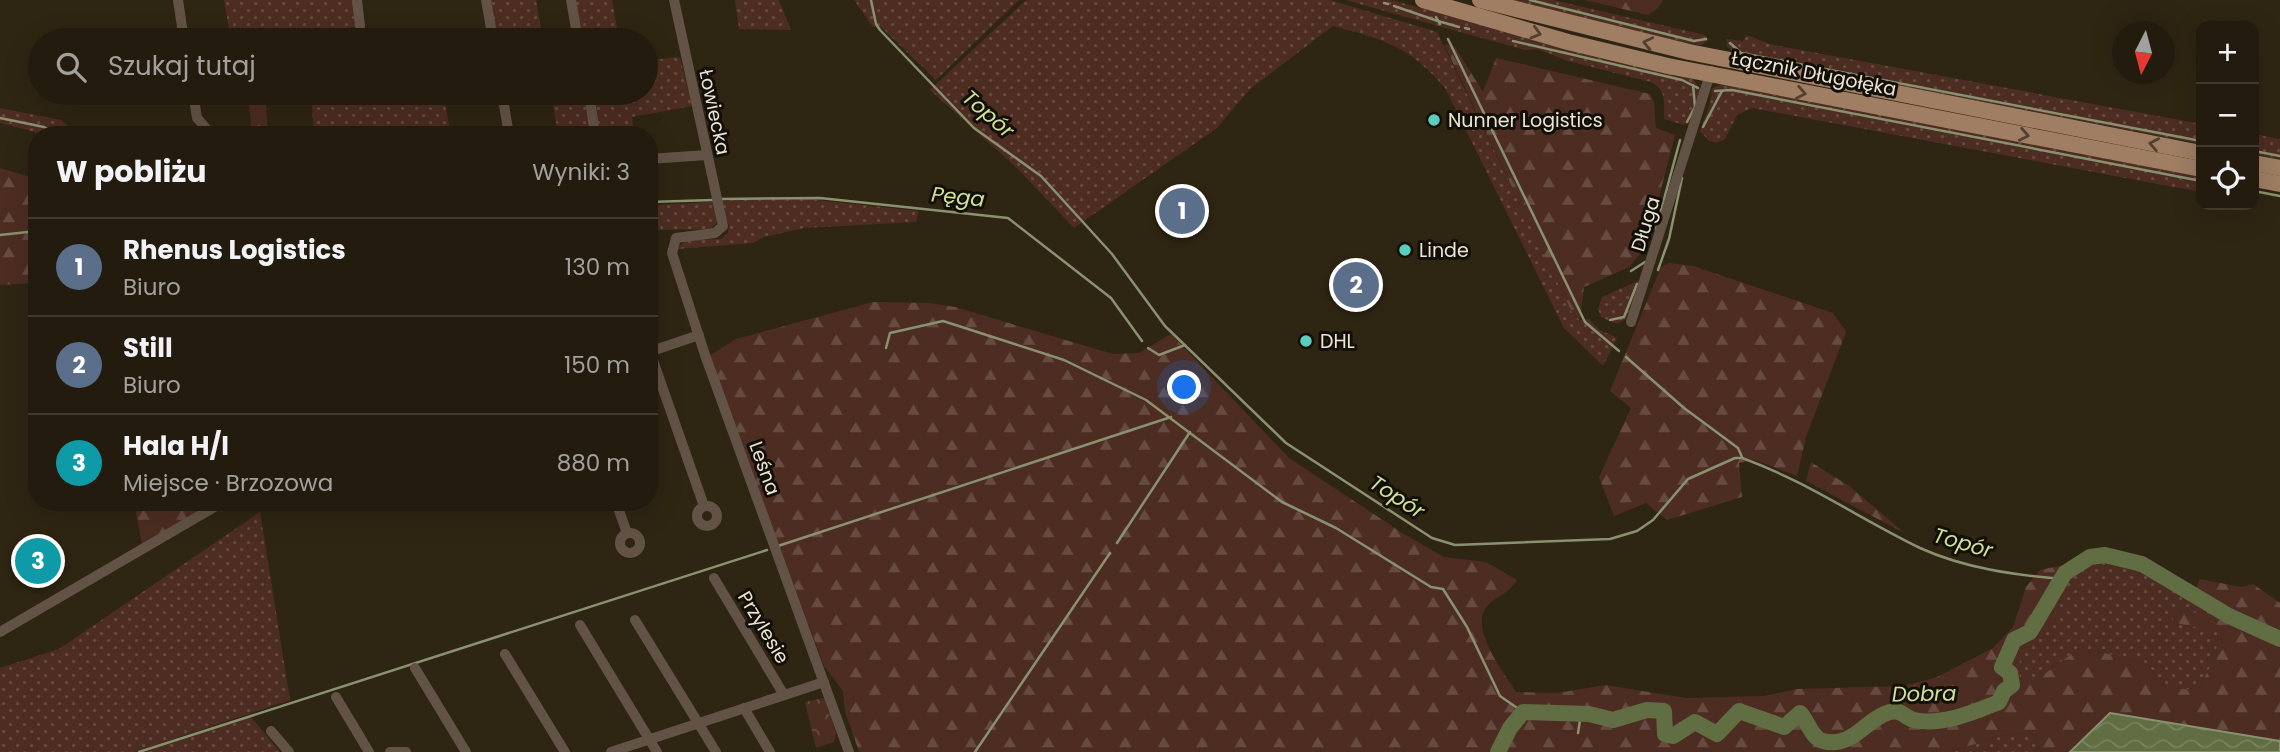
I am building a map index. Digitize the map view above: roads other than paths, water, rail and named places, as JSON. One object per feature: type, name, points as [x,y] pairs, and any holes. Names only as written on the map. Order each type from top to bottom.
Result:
[{"type":"main road","name":"Łącznik Długołęka","points":[[1423,0],[1568,42],[1710,74],[2196,168]]},
{"type":"main road","name":"Łącznik Długołęka","points":[[1480,0],[1714,57],[2196,152]]},
{"type":"main road","points":[[2259,164],[2280,168]]},
{"type":"main road","points":[[2259,180],[2280,184]]},
{"type":"street","points":[[178,0],[182,28]]},
{"type":"street","points":[[357,0],[360,26]]},
{"type":"street","points":[[486,0],[491,28]]},
{"type":"street","points":[[571,0],[576,28]]},
{"type":"street","name":"Łowiecka","points":[[674,0],[723,223],[721,230]]},
{"type":"street","name":"Długa","points":[[1631,322],[1666,222],[1714,57]]},
{"type":"street","points":[[195,105],[197,118],[204,126]]},
{"type":"street","points":[[504,105],[508,126]]},
{"type":"street","points":[[591,105],[594,126]]},
{"type":"street","points":[[658,158],[706,155]]},
{"type":"street","name":"Leśna","points":[[721,230],[682,235],[672,244],[672,253],[849,752]]},
{"type":"street","points":[[658,349],[699,335]]},
{"type":"street","points":[[658,377],[704,506]]},
{"type":"street","points":[[0,632],[208,511]]},
{"type":"street","points":[[619,511],[627,533]]},
{"type":"street","name":"Przylesie","points":[[714,579],[784,695]]},
{"type":"street","points":[[635,620],[716,752]]},
{"type":"street","points":[[580,625],[657,752]]},
{"type":"street","points":[[506,654],[565,752]]},
{"type":"street","points":[[415,668],[466,752]]},
{"type":"street","name":"Przylesie","points":[[611,752],[824,682]]},
{"type":"street","points":[[336,697],[369,752]]},
{"type":"street","points":[[744,709],[770,752]]},
{"type":"street","points":[[271,731],[289,752]]},
{"type":"street","points":[[390,752],[406,752]]},
{"type":"water","points":[[2110,713],[2280,741],[2280,752],[2070,752]]},
{"type":"waterway","name":"Topór","points":[[871,0],[876,24],[880,30],[974,128],[1041,176],[1112,254],[1165,326],[1286,443],[1432,538],[1455,545],[1610,539],[1637,531],[1653,520],[1688,479],[1735,458],[1742,458],[1811,489],[1898,537],[1937,555],[1990,569],[2062,579]]},
{"type":"waterway","points":[[1530,0],[1694,41],[1706,39]]},
{"type":"waterway","points":[[1384,3],[1388,4]]},
{"type":"waterway","points":[[1394,6],[1438,21]]},
{"type":"waterway","points":[[1436,17],[1440,24]]},
{"type":"waterway","points":[[1438,21],[1459,27]]},
{"type":"waterway","points":[[1465,28],[1469,29]]},
{"type":"waterway","points":[[1448,39],[1585,322],[1619,351]]},
{"type":"waterway","points":[[1513,41],[1682,80],[1698,88]]},
{"type":"waterway","points":[[1730,43],[1741,53],[2196,140]]},
{"type":"waterway","points":[[1687,122],[1695,107],[1693,85]]},
{"type":"waterway","points":[[1715,91],[1732,90],[2196,180]]},
{"type":"waterway","points":[[1703,127],[1722,91]]},
{"type":"waterway","name":"Pęga","points":[[0,118],[39,126]]},
{"type":"waterway","points":[[1656,229],[1680,140]]},
{"type":"waterway","points":[[2259,152],[2280,156]]},
{"type":"waterway","points":[[1658,270],[1669,239],[1682,178]]},
{"type":"waterway","points":[[2259,192],[2280,196]]},
{"type":"waterway","name":"Pęga","points":[[721,199],[820,198],[1008,218],[1111,298],[1142,341]]},
{"type":"waterway","name":"Pęga","points":[[658,202],[713,200]]},
{"type":"waterway","points":[[0,235],[28,232]]},
{"type":"waterway","points":[[1631,271],[1645,262]]},
{"type":"waterway","points":[[1610,320],[1624,317],[1637,284]]},
{"type":"waterway","points":[[886,348],[890,333],[943,321],[1064,360],[1146,400],[1282,502],[1336,528],[1431,587],[1443,589],[1467,627],[1500,696],[1523,712]]},
{"type":"waterway","name":"Pęga","points":[[1148,348],[1159,355],[1185,345]]},
{"type":"waterway","points":[[1626,357],[1684,408],[1738,448],[1742,457]]},
{"type":"waterway","points":[[778,546],[1171,417]]},
{"type":"waterway","points":[[1117,543],[1190,432]]},
{"type":"waterway","points":[[139,752],[767,550]]},
{"type":"waterway","points":[[975,752],[1110,553]]},
{"type":"waterway","name":"Dobra","points":[[1498,752],[1510,728],[1523,712],[1589,714],[1613,720],[1647,710],[1664,711],[1665,734],[1673,736],[1695,722],[1717,734],[1739,711],[1784,727],[1800,713],[1819,740],[1834,742],[1851,737],[1881,715],[1890,712],[1925,721],[1947,720],[1969,714],[1999,702],[2004,691],[2012,685],[2010,673],[2002,667],[2014,640],[2030,632],[2065,573],[2090,557],[2105,555],[2142,564],[2229,616],[2280,639]]},
{"type":"waterway","points":[[1578,733],[1581,714]]},
{"type":"place","name":"Nunner Logistics","points":[[1434,120]]},
{"type":"place","name":"Rhenus Logistics","points":[[1182,211]]},
{"type":"place","name":"Linde","points":[[1405,250]]},
{"type":"place","name":"Still","points":[[1356,285]]},
{"type":"place","name":"DHL","points":[[1306,341]]},
{"type":"place","name":"Hala H/I","points":[[38,561]]}]
